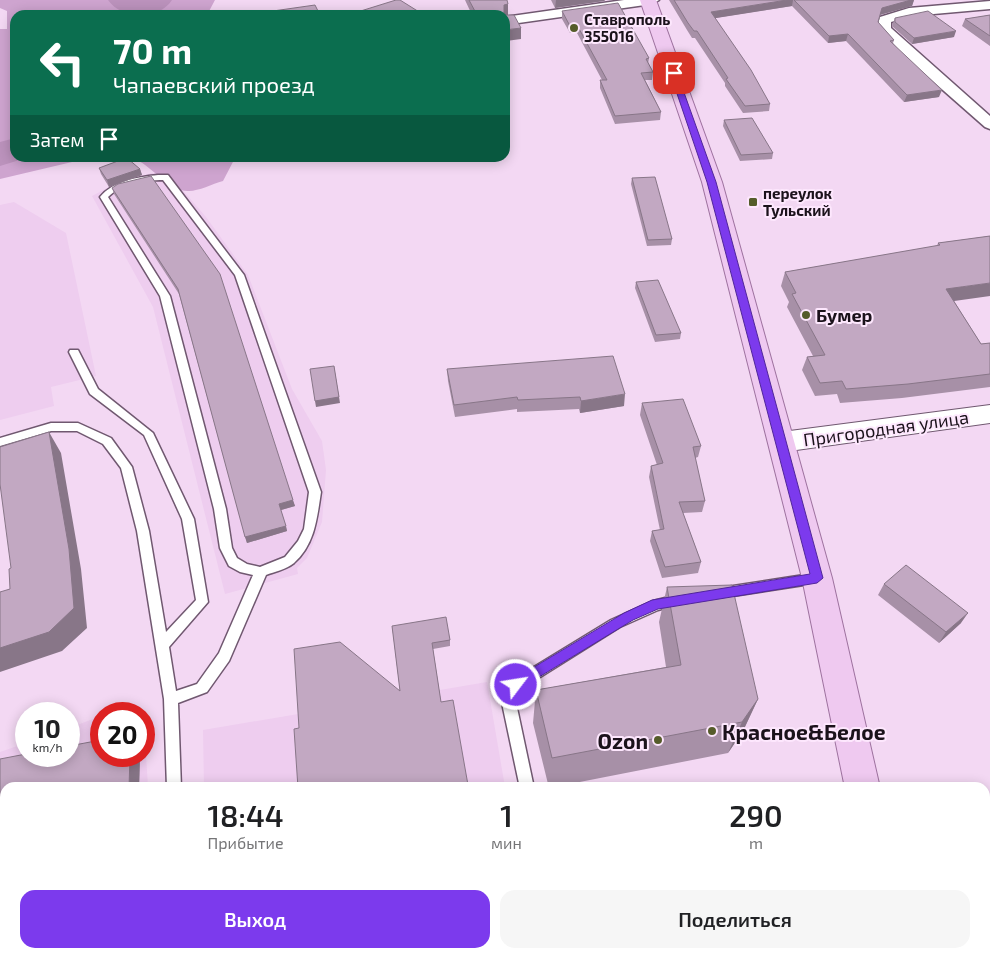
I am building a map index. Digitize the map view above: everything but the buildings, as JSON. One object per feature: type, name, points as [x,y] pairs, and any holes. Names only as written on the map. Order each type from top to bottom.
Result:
[{"type":"main road","points":[[650,0],[712,182],[817,578],[862,782]]},
{"type":"street","points":[[510,20],[650,0]]},
{"type":"street","points":[[983,6],[909,12],[885,20],[884,28],[891,37],[990,124]]},
{"type":"street","name":"Пригородная улица","points":[[782,442],[990,414]]},
{"type":"lane","points":[[171,699],[202,688],[224,657],[261,572],[289,560],[302,544],[310,529],[314,492],[239,275],[164,177],[153,176],[108,190],[104,198],[165,296],[220,508],[226,548],[233,562],[244,568],[261,572]]},
{"type":"lane","points":[[74,352],[94,390],[148,433],[188,519],[202,602],[162,645]]},
{"type":"lane","points":[[0,442],[51,427],[78,427],[107,441],[126,466],[143,532],[171,699],[174,782]]},
{"type":"lane","points":[[711,594],[817,578]]},
{"type":"lane","points":[[526,782],[509,703],[516,685],[629,617],[656,604],[693,597]]},
{"type":"shaded area","points":[[0,0],[215,0],[210,10],[10,10],[10,162],[72,162],[0,179],[0,29],[7,29],[7,11],[0,8]]},
{"type":"shaded area","points":[[141,162],[233,162],[223,181],[193,191],[175,187]]},
{"type":"shaded area","points":[[151,173],[168,173],[206,217],[248,275],[292,389],[322,441],[326,470],[322,522],[307,558],[297,568],[298,574],[225,594],[153,307],[92,196],[107,188]]},
{"type":"shaded area","points":[[14,202],[66,233],[96,376],[51,387],[54,406],[0,420],[0,205]]},
{"type":"shaded area","points":[[487,682],[504,782],[204,782],[203,730]]},
{"type":"shaded area","points":[[90,720],[90,767],[147,767],[148,782],[0,782],[0,752],[15,747],[15,767],[80,767],[80,724]]},
{"type":"waterway","points":[[123,0],[130,5],[139,7],[149,5],[157,0]]},
{"type":"waterway","points":[[0,155],[10,151]]},
{"type":"place","name":"Ставрополь 355016","points":[[574,28]]},
{"type":"place","name":"переулок Тульский","points":[[753,202]]},
{"type":"place","name":"Бумер","points":[[806,315]]},
{"type":"place","name":"Красное&Белое","points":[[712,731]]},
{"type":"place","name":"Ozon","points":[[658,740]]},
{"type":"route","points":[[516,685],[629,617],[656,604],[817,578],[712,182],[674,73]]}]
